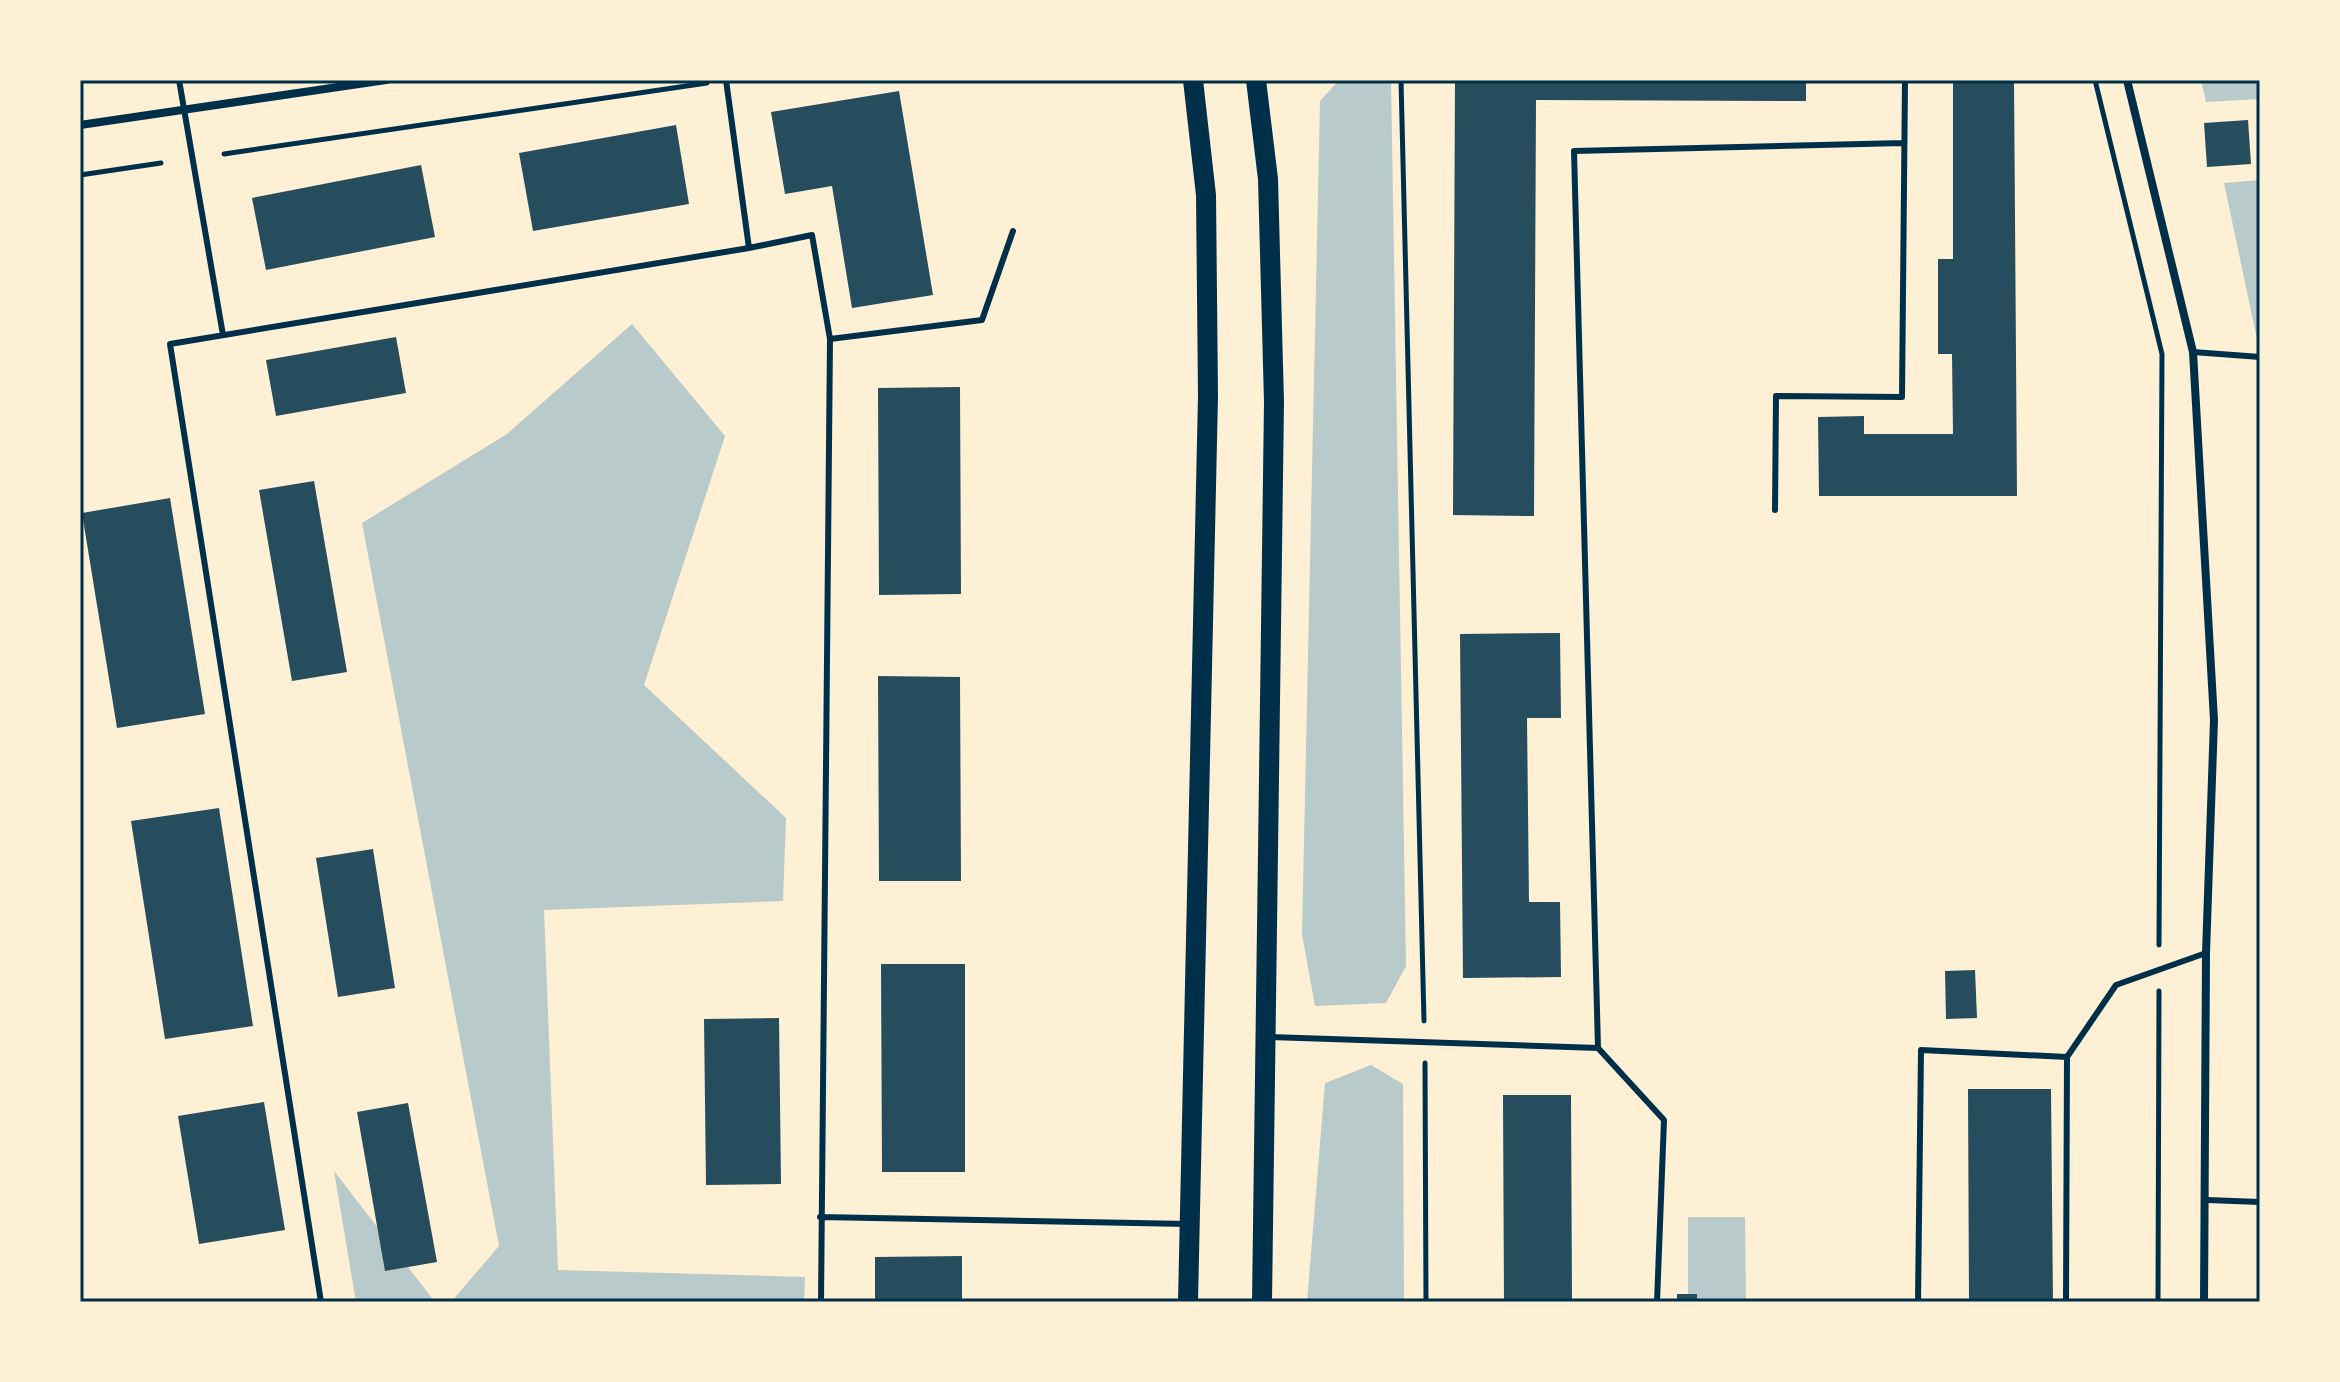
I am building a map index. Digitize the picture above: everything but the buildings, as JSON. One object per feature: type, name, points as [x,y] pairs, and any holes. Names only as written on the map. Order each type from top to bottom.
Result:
[{"type":"main road","points":[[1188,1302],[1208,396],[1206,195],[1193,80]]},
{"type":"main road","points":[[1256,80],[1268,179],[1274,402],[1262,1302]]},
{"type":"street","points":[[80,125],[386,80]]},
{"type":"street","points":[[2127,80],[2193,352],[2214,720],[2206,953],[2207,1200],[2204,1302]]},
{"type":"lane","points":[[179,80],[223,335]]},
{"type":"lane","points":[[726,80],[749,248]]},
{"type":"lane","points":[[1775,510],[1776,396],[1902,397],[1905,80]]},
{"type":"lane","points":[[1657,1302],[1664,1120],[1598,1048],[1574,151],[1904,143]]},
{"type":"lane","points":[[830,339],[982,320],[1013,231]]},
{"type":"lane","points":[[321,1302],[170,344],[812,235],[830,339],[821,1302]]},
{"type":"lane","points":[[2193,352],[2260,357]]},
{"type":"lane","points":[[2066,1302],[2067,1057],[2116,985],[2206,953]]},
{"type":"lane","points":[[1267,1037],[1598,1048]]},
{"type":"lane","points":[[1918,1302],[1921,1050],[2067,1057]]},
{"type":"lane","points":[[2207,1200],[2260,1202]]},
{"type":"lane","points":[[820,1217],[1190,1224]]},
{"type":"path","points":[[224,154],[726,80]]},
{"type":"path","points":[[1401,80],[1427,1178],[1426,1302]]},
{"type":"path","points":[[2095,80],[2162,354],[2158,1302]]},
{"type":"path","points":[[80,175],[161,163]]},
{"type":"shaded area","points":[[1339,80],[1391,80],[1406,966],[1386,1003],[1315,1006],[1302,934],[1320,101]]},
{"type":"shaded area","points":[[2201,80],[2260,80],[2260,99],[2206,102]]},
{"type":"shaded area","points":[[2260,180],[2260,344],[2258,344],[2224,183]]},
{"type":"shaded area","points":[[632,324],[725,436],[644,685],[786,818],[783,901],[544,910],[558,1270],[805,1277],[804,1302],[451,1302],[499,1246],[362,523],[507,434]]},
{"type":"shaded area","points":[[1371,1065],[1403,1084],[1404,1302],[1307,1302],[1325,1083]]},
{"type":"shaded area","points":[[334,1171],[435,1302],[356,1302]]},
{"type":"shaded area","points":[[1688,1217],[1745,1217],[1746,1302],[1688,1302]]}]
